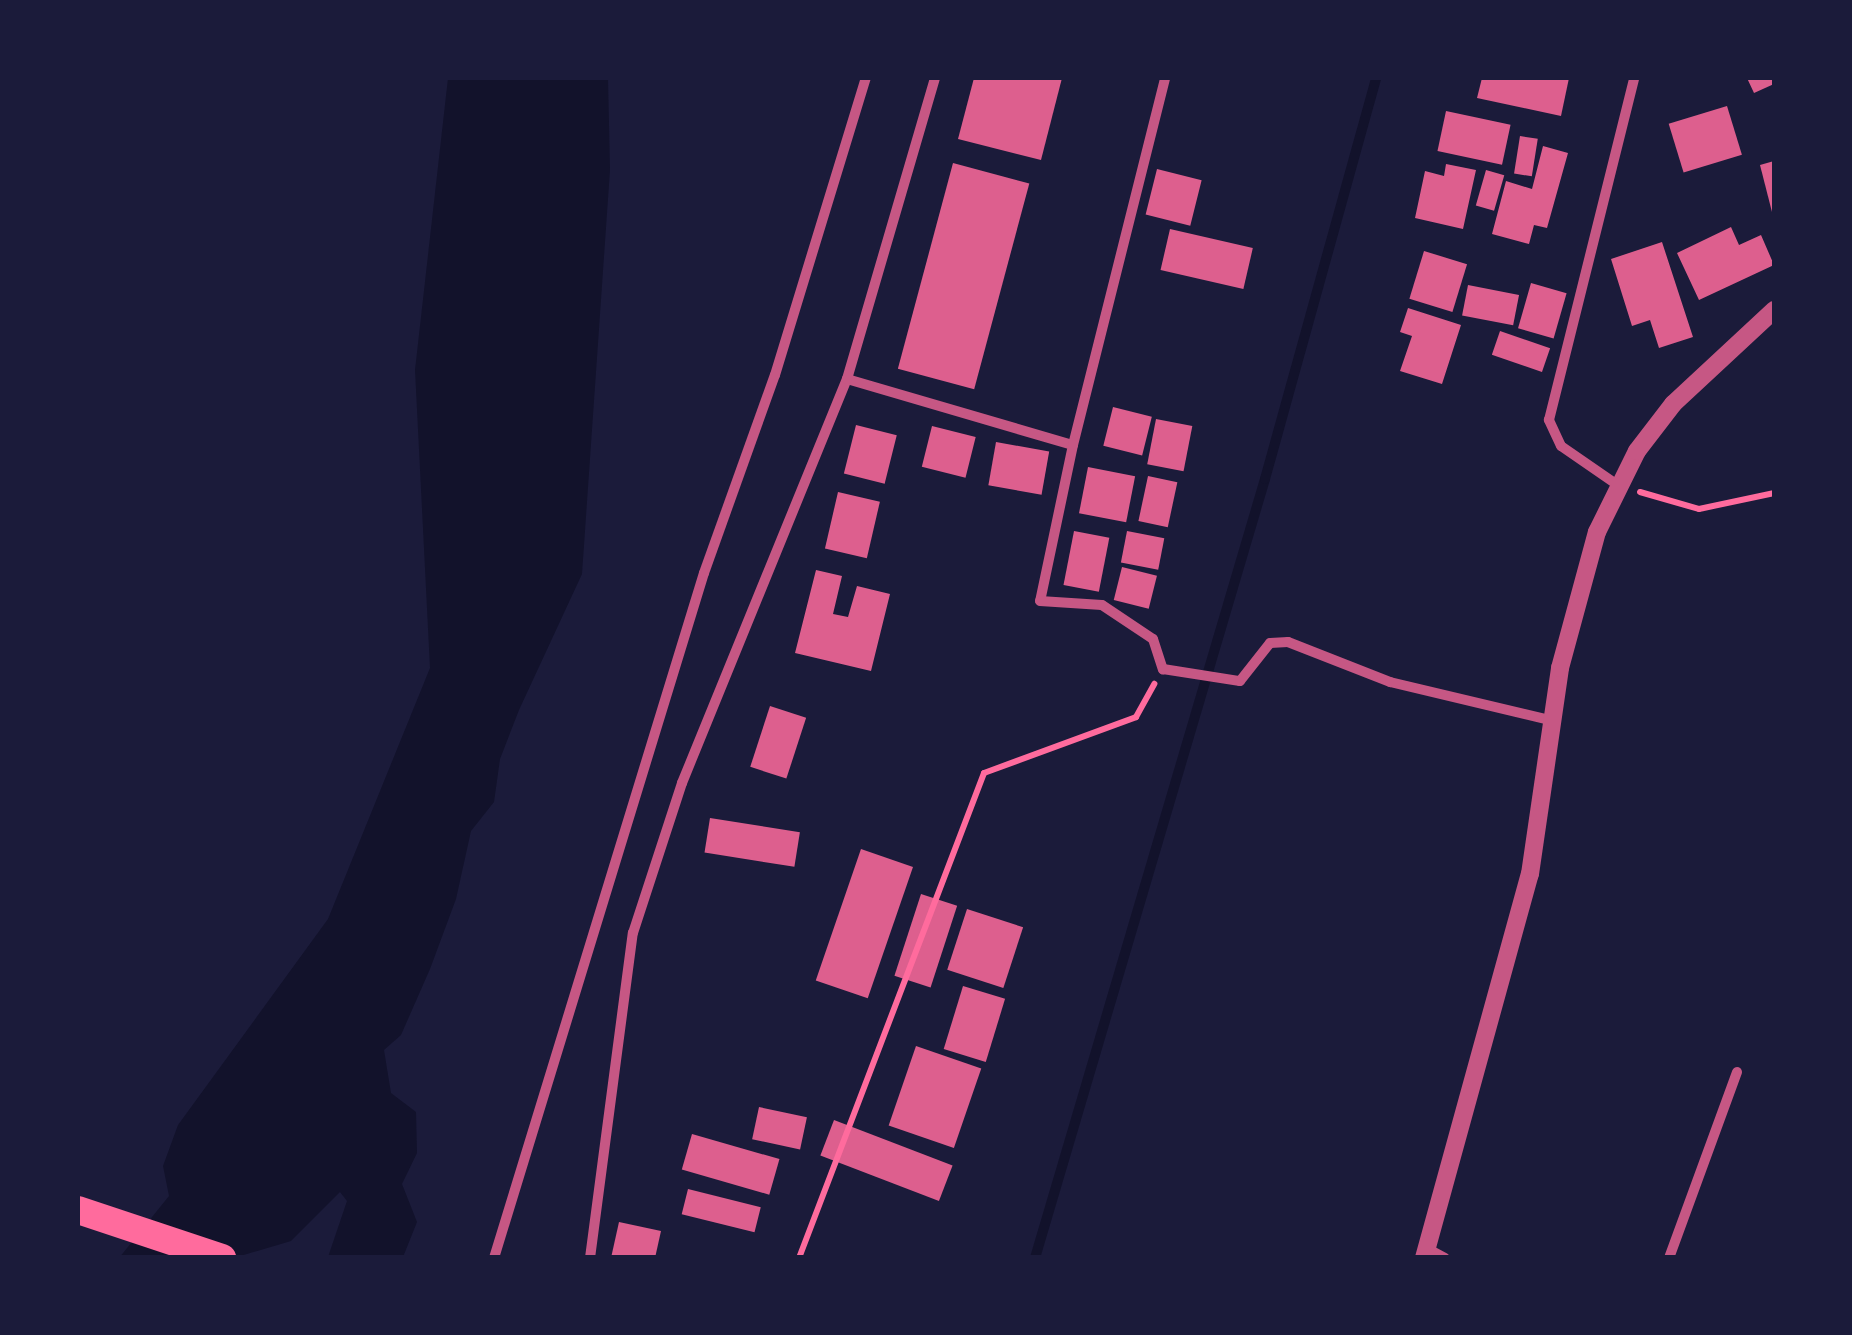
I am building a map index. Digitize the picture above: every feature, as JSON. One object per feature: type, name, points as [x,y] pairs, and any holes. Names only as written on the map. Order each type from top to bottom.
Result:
[{"type":"highway","points":[[78,1210],[222,1258]]},
{"type":"street","points":[[494,1258],[704,573],[775,374],[866,78]]},
{"type":"street","points":[[590,1258],[633,933],[682,782],[847,378],[934,78]]},
{"type":"street","points":[[1165,78],[1074,444],[1040,601],[1102,605],[1153,639],[1163,669],[1240,681],[1270,643],[1288,642],[1390,682],[1555,721]]},
{"type":"street","points":[[1619,486],[1562,446],[1548,420],[1634,78]]},
{"type":"street","points":[[1432,1255],[1530,874],[1560,668],[1585,568],[1619,486],[1674,404],[1774,310]]},
{"type":"street","points":[[847,378],[1074,444]]},
{"type":"street","points":[[1669,1258],[1736,1072]]},
{"type":"path","points":[[1619,486],[1700,509],[1774,493]]},
{"type":"path","points":[[798,1258],[984,772],[1136,717],[1163,669]]},
{"type":"shaded area","points":[[448,78],[608,78],[610,170],[582,574],[500,759],[494,802],[471,831],[456,899],[430,969],[401,1035],[384,1050],[391,1093],[416,1112],[417,1153],[402,1184],[417,1222],[403,1257],[328,1257],[347,1201],[340,1192],[291,1241],[237,1257],[119,1258],[169,1196],[163,1166],[178,1125],[328,919],[430,668],[415,370]]},
{"type":"building","points":[[974,78],[1062,78],[1041,160],[958,139]]},
{"type":"building","points":[[1482,78],[1569,78],[1561,116],[1477,98]]},
{"type":"building","points":[[1747,78],[1774,78],[1774,84],[1754,93]]},
{"type":"building","points":[[1727,106],[1742,155],[1684,173],[1669,124]]},
{"type":"building","points":[[1446,111],[1511,125],[1502,165],[1437,151]]},
{"type":"building","points":[[1520,136],[1538,139],[1532,176],[1514,174]]},
{"type":"building","points":[[1543,146],[1568,153],[1547,228],[1534,225],[1529,244],[1492,234],[1506,181],[1532,189]]},
{"type":"building","points":[[1774,161],[1774,216],[1773,216],[1760,165]]},
{"type":"building","points":[[953,163],[1029,183],[974,389],[898,369]]},
{"type":"building","points":[[1446,164],[1476,170],[1463,229],[1415,218],[1425,171],[1444,176]]},
{"type":"building","points":[[1157,169],[1202,180],[1190,226],[1146,215]]},
{"type":"building","points":[[1486,170],[1504,175],[1494,211],[1476,206]]},
{"type":"building","points":[[1731,227],[1739,245],[1761,235],[1774,265],[1699,300],[1677,253]]},
{"type":"building","points":[[1170,229],[1253,248],[1243,289],[1161,270]]},
{"type":"building","points":[[1662,242],[1693,337],[1659,348],[1650,320],[1632,326],[1611,259]]},
{"type":"building","points":[[1424,251],[1467,264],[1452,312],[1409,299]]},
{"type":"building","points":[[1531,283],[1567,293],[1554,338],[1518,328]]},
{"type":"building","points":[[1468,285],[1519,295],[1513,325],[1462,315]]},
{"type":"building","points":[[1408,308],[1461,325],[1442,384],[1400,371],[1412,336],[1400,332]]},
{"type":"building","points":[[1500,331],[1550,348],[1542,372],[1492,355]]},
{"type":"building","points":[[1113,407],[1152,417],[1142,455],[1103,446]]},
{"type":"building","points":[[1156,419],[1192,426],[1184,471],[1147,464]]},
{"type":"building","points":[[856,425],[897,435],[885,484],[844,474]]},
{"type":"building","points":[[932,426],[976,437],[966,478],[922,467]]},
{"type":"building","points":[[996,442],[1049,451],[1042,495],[988,485]]},
{"type":"building","points":[[1088,467],[1135,476],[1126,522],[1079,513]]},
{"type":"building","points":[[1148,476],[1177,482],[1168,527],[1138,521]]},
{"type":"building","points":[[838,492],[880,502],[867,558],[825,549]]},
{"type":"building","points":[[1074,531],[1109,538],[1099,592],[1064,585]]},
{"type":"building","points":[[1127,531],[1164,538],[1158,570],[1121,562]]},
{"type":"building","points":[[1122,567],[1157,576],[1149,609],[1114,600]]},
{"type":"building","points":[[816,570],[842,576],[833,614],[848,617],[857,586],[890,594],[871,671],[795,653]]},
{"type":"building","points":[[770,706],[806,718],[786,779],[750,767]]},
{"type":"building","points":[[710,818],[800,832],[794,867],[705,853]]},
{"type":"building","points":[[861,849],[913,867],[868,998],[816,980]]},
{"type":"building","points":[[921,894],[957,906],[931,988],[894,976]]},
{"type":"building","points":[[967,909],[1023,927],[1003,988],[947,970]]},
{"type":"building","points":[[963,986],[1005,999],[986,1062],[944,1049]]},
{"type":"building","points":[[916,1046],[981,1068],[954,1148],[889,1125]]},
{"type":"building","points":[[759,1107],[807,1117],[800,1149],[752,1139]]},
{"type":"building","points":[[834,1120],[953,1166],[939,1201],[820,1155]]},
{"type":"building","points":[[692,1134],[779,1159],[769,1195],[682,1170]]},
{"type":"building","points":[[688,1189],[761,1207],[754,1232],[682,1214]]},
{"type":"building","points":[[619,1222],[661,1231],[655,1258],[611,1258]]},
{"type":"waterway","points":[[1035,1258],[1265,479],[1376,78]]}]
